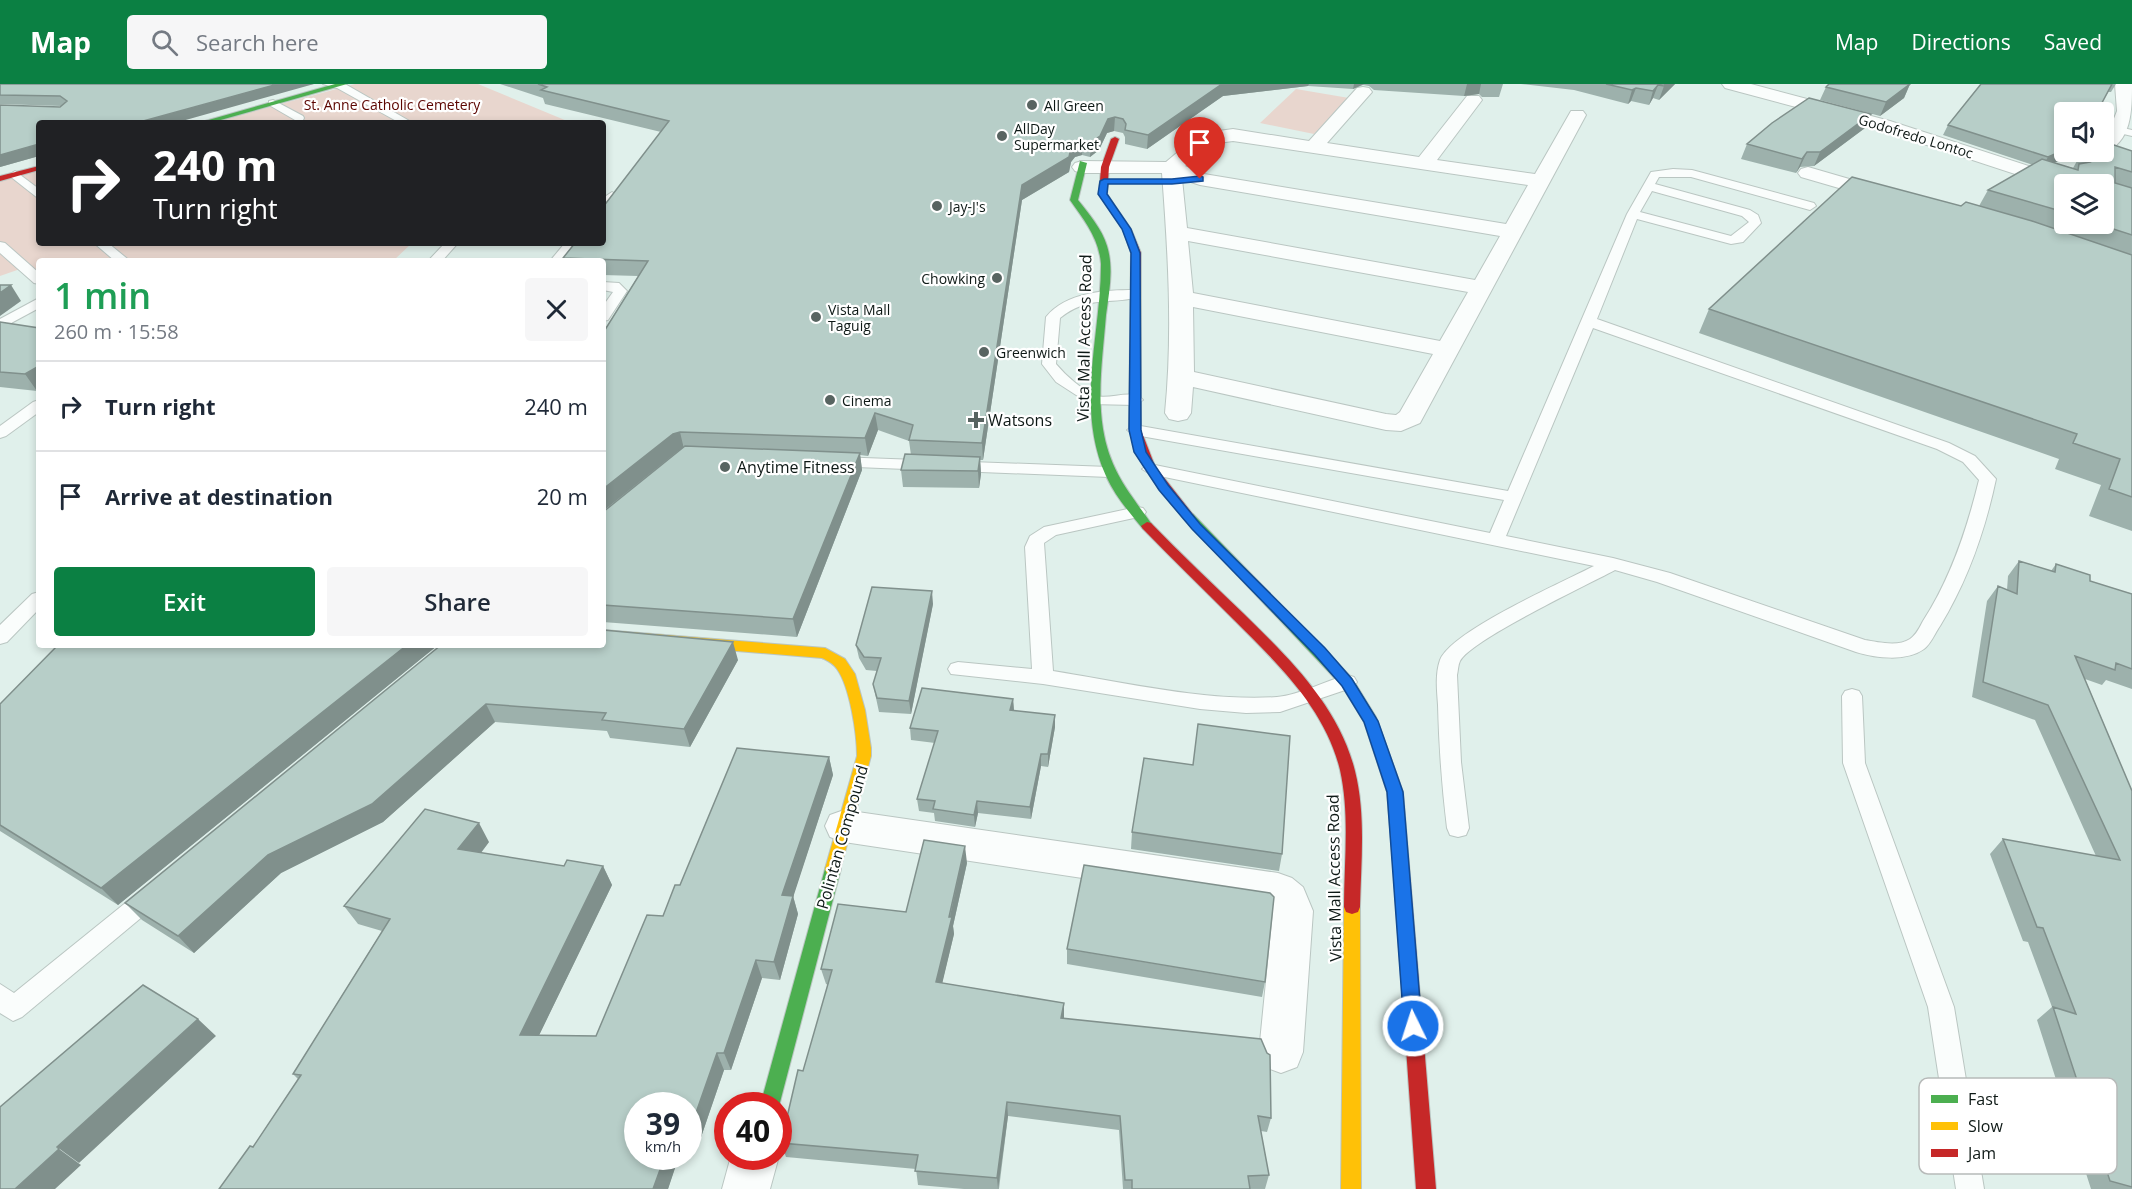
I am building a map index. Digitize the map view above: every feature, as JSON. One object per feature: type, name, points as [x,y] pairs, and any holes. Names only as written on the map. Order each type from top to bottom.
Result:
[{"type":"street","points":[[213,120],[337,84]]},
{"type":"street","name":"Godofredo Lontoc","points":[[1731,84],[1884,125],[2043,177],[2054,176]]},
{"type":"street","points":[[2124,84],[2129,96],[2125,131]]},
{"type":"street","points":[[1313,148],[1363,93]]},
{"type":"street","points":[[1424,164],[1473,100]]},
{"type":"street","points":[[1183,377],[1386,422],[1401,423],[1411,417],[1577,115]]},
{"type":"street","points":[[1178,413],[1183,377],[1181,298],[1171,175],[1205,139],[1233,135],[1540,181]]},
{"type":"street","points":[[1115,139],[1105,174],[1103,194],[1127,229],[1136,253],[1135,430],[1140,452],[1150,469],[1196,526],[1347,682],[1371,721],[1395,792],[1426,1189]]},
{"type":"street","points":[[0,179],[36,169]]},
{"type":"street","points":[[1081,170],[1105,174],[1171,175],[1200,179],[1513,232]]},
{"type":"street","name":"Vista Mall Access Road","points":[[1081,170],[1074,200],[1098,233],[1105,255],[1095,401],[1099,440],[1108,472],[1123,496],[1160,539],[1290,667],[1313,694],[1334,730],[1346,764],[1352,799],[1351,1189]]},
{"type":"street","points":[[1808,173],[1910,202]]},
{"type":"street","points":[[1176,232],[1482,288]]},
{"type":"street","points":[[1181,298],[1448,350]]},
{"type":"street","name":"Polintan Compound","points":[[606,635],[825,653],[837,659],[846,670],[861,724],[865,744],[864,756],[773,1092]]},
{"type":"street","points":[[844,826],[1278,890],[1284,893],[1293,911],[1281,1052]]},
{"type":"street","points":[[746,1189],[751,1170]]},
{"type":"lane","points":[[337,84],[403,120]]},
{"type":"lane","points":[[273,103],[299,118]]},
{"type":"lane","points":[[1496,539],[1633,214],[1655,174],[1674,172],[1692,174],[1810,206]]},
{"type":"lane","points":[[15,175],[36,192]]},
{"type":"lane","points":[[1633,214],[1731,240],[1738,239],[1755,223],[1754,218],[1746,213],[1648,186]]},
{"type":"lane","points":[[0,246],[36,277]]},
{"type":"lane","points":[[104,246],[119,258]]},
{"type":"lane","points":[[438,258],[449,246]]},
{"type":"lane","points":[[560,258],[570,246]]},
{"type":"lane","points":[[606,286],[614,286],[620,291],[606,312]]},
{"type":"lane","points":[[1134,294],[1104,294],[1069,305],[1053,317],[1049,364],[1061,379],[1095,401],[1135,400]]},
{"type":"lane","points":[[0,325],[36,304]]},
{"type":"lane","points":[[1150,469],[1613,564],[1663,577],[1863,647],[1895,650],[1918,644],[1939,612],[1965,555],[1981,510],[1988,478],[1969,459],[1943,446],[1588,321]]},
{"type":"lane","points":[[0,433],[36,407]]},
{"type":"lane","points":[[1135,430],[1514,497]]},
{"type":"lane","points":[[826,462],[1108,472]]},
{"type":"lane","points":[[1043,677],[1034,547],[1036,540],[1050,531],[1137,512]]},
{"type":"lane","points":[[1458,828],[1450,762],[1447,675],[1450,660],[1461,647],[1506,619],[1613,564]]},
{"type":"lane","points":[[0,637],[36,601]]},
{"type":"lane","points":[[958,669],[1043,677],[1200,701],[1246,705],[1280,704],[1347,682]]},
{"type":"lane","points":[[1852,696],[1854,763],[1941,1007],[1953,1078]]},
{"type":"lane","points":[[0,996],[14,1009],[170,880]]},
{"type":"lane","points":[[1969,1174],[1971,1189]]},
{"type":"green space","name":"St. Anne Catholic Cemetery","points":[[355,84],[478,84],[565,120],[222,120]]},
{"type":"green space","points":[[1296,89],[1349,98],[1314,134],[1260,123]]},
{"type":"green space","points":[[36,171],[36,246],[409,246],[396,258],[36,258],[36,280],[23,268],[0,276],[0,181]]},
{"type":"building","points":[[0,84],[278,84],[147,120],[36,120],[36,145],[0,155],[0,105],[60,107],[67,101],[60,96],[0,95]]},
{"type":"building","name":"Vista Mall Taguig","points":[[538,84],[1222,84],[1148,135],[1125,130],[1126,124],[1123,119],[1115,117],[1108,119],[1100,136],[1091,142],[1075,142],[1069,157],[1022,185],[982,443],[909,440],[913,425],[875,413],[865,438],[680,432],[673,434],[606,487],[606,328],[648,261],[563,258],[573,246],[606,246],[606,203],[669,121],[541,90],[547,87]]},
{"type":"building","points":[[1606,84],[1666,84],[1658,85],[1653,91],[1636,88],[1632,90]]},
{"type":"building","points":[[1829,84],[1910,84],[1886,102],[1826,87]]},
{"type":"building","points":[[1981,84],[2112,84],[2102,102],[2054,102],[2054,154],[2048,157],[1948,125]]},
{"type":"building","points":[[1809,98],[1871,114],[1820,152],[1807,152],[1802,159],[1747,144],[1772,123]]},
{"type":"building","points":[[2114,145],[2132,151],[2132,172],[2115,167],[2115,183],[2132,188],[2132,235],[2114,229],[2114,174],[2054,174],[2054,209],[1988,190],[2042,159],[2078,170],[2079,164],[2114,162]]},
{"type":"building","points":[[1852,177],[1961,206],[1966,202],[2054,228],[2054,234],[2070,234],[2132,255],[2132,497],[2109,489],[2120,459],[2073,443],[2077,434],[1709,309]]},
{"type":"building","points":[[0,285],[11,285],[0,293]]},
{"type":"building","points":[[0,322],[36,328],[36,368],[25,374],[0,372]]},
{"type":"building","points":[[685,446],[860,453],[793,619],[606,605],[606,510]]},
{"type":"building","points":[[905,454],[980,457],[978,471],[901,470]]},
{"type":"building","points":[[2019,561],[2055,572],[2056,564],[2090,575],[2090,581],[2132,594],[2132,669],[2116,663],[2115,670],[2075,656],[2132,791],[2132,1187],[2110,1181],[2108,1174],[2117,1174],[2117,1078],[2076,1078],[2053,1007],[2076,1014],[2043,928],[2037,927],[2003,839],[2120,860],[2048,705],[1983,682],[1998,586],[2017,594]]},
{"type":"building","points":[[872,587],[932,591],[909,701],[877,698],[873,684],[881,658],[864,657],[856,645]]},
{"type":"building","points":[[606,630],[733,642],[684,729],[602,720],[606,713],[486,704],[372,804],[268,855],[178,936],[125,903],[437,648],[606,648]]},
{"type":"building","points":[[55,648],[403,648],[101,888],[0,825],[0,704]]},
{"type":"building","points":[[922,688],[1013,699],[1010,710],[1055,715],[1048,754],[1041,754],[1030,807],[977,801],[974,815],[933,809],[935,801],[917,799],[938,731],[910,728]]},
{"type":"building","points":[[1198,724],[1290,736],[1282,854],[1132,832],[1144,758],[1193,765]]},
{"type":"building","points":[[737,748],[829,757],[782,895],[793,896],[774,962],[756,960],[724,1053],[717,1053],[702,1096],[702,1092],[624,1092],[624,1170],[660,1170],[653,1189],[219,1189],[250,1146],[253,1147],[301,1075],[293,1074],[390,919],[344,906],[425,809],[479,823],[458,849],[564,866],[567,860],[603,866],[520,1035],[596,1036],[647,915],[663,916],[675,885],[680,885]]},
{"type":"building","points":[[924,840],[965,846],[949,917],[952,917],[936,982],[1064,1003],[1061,1018],[1261,1039],[1270,1055],[1271,1118],[1258,1116],[1269,1175],[1248,1176],[1250,1189],[1132,1189],[1132,1180],[1125,1180],[1120,1116],[1007,1102],[997,1178],[915,1171],[918,1155],[792,1144],[792,1096],[798,1070],[803,1071],[832,970],[821,969],[838,904],[906,912]]},
{"type":"building","points":[[1084,865],[1270,893],[1274,897],[1265,982],[1067,949]]},
{"type":"building","points":[[143,985],[198,1019],[57,1147],[59,1149],[15,1189],[0,1189],[0,1107]]},
{"type":"traffic: fast","points":[[213,120],[343,84]]},
{"type":"traffic: fast","points":[[1083,163],[1074,200],[1097,233],[1105,256],[1096,379],[1098,430],[1103,454],[1113,478],[1127,501],[1147,526]]},
{"type":"traffic: fast","points":[[1189,517],[1347,682],[1371,721],[1395,792],[1401,864]]},
{"type":"traffic: fast","points":[[773,1092],[833,869]]},
{"type":"traffic: slow","points":[[606,635],[825,653],[840,662],[848,674],[858,710],[864,756],[833,869]]},
{"type":"traffic: slow","points":[[1351,1189],[1352,907]]},
{"type":"traffic: jam","points":[[1115,139],[1105,167],[1103,194],[1127,229],[1136,253],[1135,430],[1149,466],[1189,517]]},
{"type":"traffic: jam","points":[[0,179],[36,169]]},
{"type":"traffic: jam","points":[[1147,526],[1285,664],[1316,702],[1329,723],[1347,770],[1352,797],[1354,838],[1352,907]]},
{"type":"traffic: jam","points":[[1401,864],[1426,1189]]},
{"type":"place","name":"All Green","points":[[1032,105]]},
{"type":"place","name":"AllDay Supermarket","points":[[1002,136]]},
{"type":"place","name":"Jay-J's","points":[[937,206]]},
{"type":"place","name":"Chowking","points":[[997,278]]},
{"type":"place","name":"Vista Mall Taguig","points":[[816,317]]},
{"type":"place","name":"Greenwich","points":[[984,352]]},
{"type":"place","name":"Cinema","points":[[830,400]]},
{"type":"place","name":"Watsons","points":[[976,420]]},
{"type":"place","name":"Anytime Fitness","points":[[725,467]]},
{"type":"route","points":[[1200,179],[1172,182],[1104,181],[1103,194],[1127,229],[1136,253],[1135,430],[1140,452],[1163,487],[1196,526],[1347,682],[1371,721],[1395,792],[1413,1026]]}]
